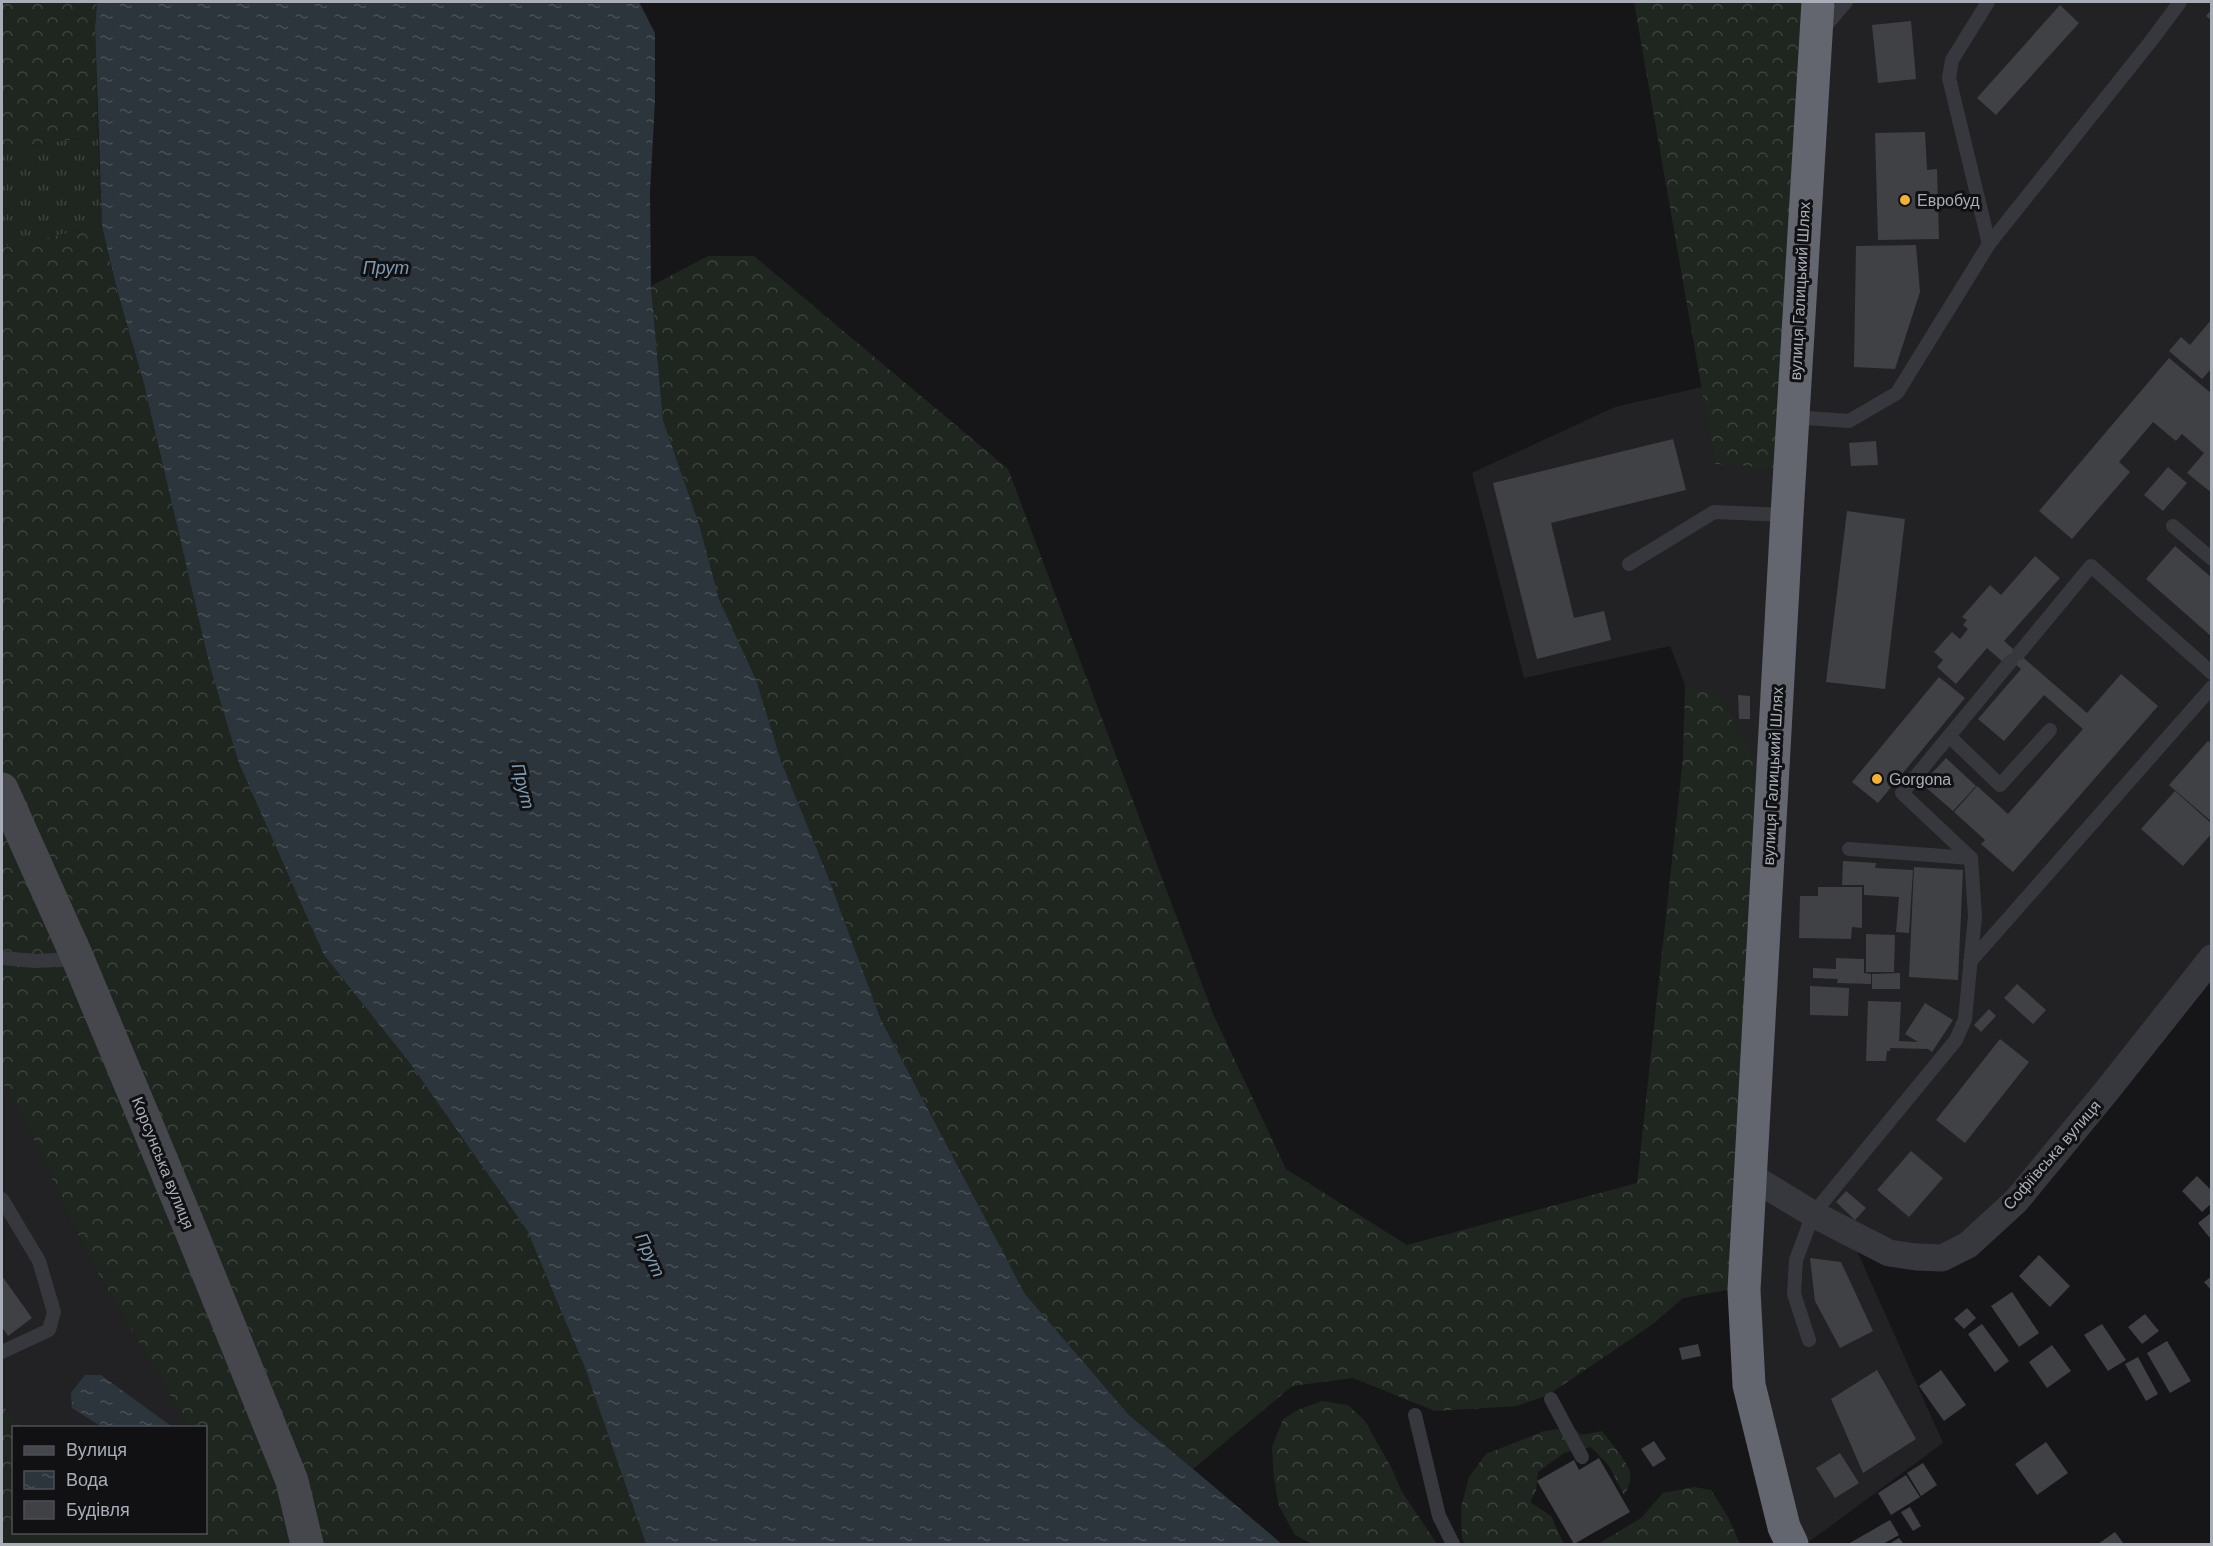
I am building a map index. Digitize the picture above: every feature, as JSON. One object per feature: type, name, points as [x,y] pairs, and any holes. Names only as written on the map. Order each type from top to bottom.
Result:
[{"type":"highway","name":"вулиця Галицький Шлях","points":[[1792,1545],[1784,1527],[1749,1385],[1744,1290],[1792,417],[1818,2]]},
{"type":"main road","name":"Корсунська вулиця","points":[[2,789],[78,959],[292,1481],[307,1545]]},
{"type":"street","name":"Софіївська вулиця","points":[[1752,1177],[1813,1214],[1889,1253],[1916,1257],[1942,1257],[1968,1245],[2016,1201],[2105,1093],[2211,958]]},
{"type":"lane","points":[[1816,38],[1846,2]]},
{"type":"lane","points":[[1988,2],[1952,60],[1948,78],[1989,244]]},
{"type":"lane","points":[[1792,417],[1849,421],[1897,393],[1989,244],[2180,2]]},
{"type":"lane","points":[[1629,564],[1714,512],[1787,515]]},
{"type":"lane","points":[[2173,526],[2211,559]]},
{"type":"lane","points":[[1809,1340],[1794,1294],[1796,1260],[1813,1214],[1956,1040],[1965,1019],[1975,916],[1971,858],[1902,792],[2091,567],[2211,673]]},
{"type":"lane","points":[[1970,962],[2211,687]]},
{"type":"lane","points":[[1949,736],[2000,785],[2050,730]]},
{"type":"lane","points":[[1849,849],[1971,858]]},
{"type":"lane","points":[[2,958],[35,961],[78,959]]},
{"type":"lane","points":[[2,1199],[39,1261],[54,1312],[49,1330],[2,1352]]},
{"type":"lane","points":[[1551,1399],[1582,1457]]},
{"type":"lane","points":[[1414,1415],[1438,1516],[1453,1545]]},
{"type":"shaded area","points":[[1813,2],[2211,2],[2211,964],[1970,1251],[1854,1244],[1943,1443],[1806,1544],[1746,1388],[1718,696],[1685,685],[1670,646],[1524,678],[1472,473],[1615,407],[1702,387],[1715,464]]},
{"type":"shaded area","points":[[2,1081],[32,1136],[89,1258],[188,1426],[19,1426],[2,1407]]},
{"type":"green space","points":[[2,2],[97,2],[95,28],[98,136],[2,149]]},
{"type":"green space","points":[[1634,2],[1813,2],[1774,468],[1715,464]]},
{"type":"green space","points":[[98,136],[102,226],[2,247],[2,149]]},
{"type":"green space","points":[[102,226],[117,291],[144,384],[209,663],[324,955],[409,1062],[527,1230],[585,1368],[646,1544],[2,1544],[2,1407],[19,1426],[12,1426],[12,1534],[207,1534],[207,1426],[188,1426],[89,1258],[32,1136],[2,1081],[2,247]]},
{"type":"green space","points":[[708,256],[754,256],[1008,469],[1214,1016],[1286,1169],[1407,1245],[1637,1183],[1683,758],[1685,685],[1718,696],[1756,762],[1738,1288],[1683,1298],[1653,1324],[1548,1395],[1517,1406],[1435,1411],[1353,1378],[1292,1386],[1193,1469],[1129,1415],[1025,1294],[881,1020],[827,874],[781,761],[757,682],[719,599],[699,524],[663,420],[651,286]]},
{"type":"green space","points":[[1322,1401],[1348,1405],[1365,1421],[1402,1492],[1437,1544],[1312,1544],[1295,1535],[1279,1506],[1272,1447],[1283,1419],[1298,1410]]},
{"type":"green space","points":[[1573,1427],[1581,1435],[1602,1431],[1618,1451],[1630,1472],[1629,1484],[1624,1495],[1609,1466],[1591,1447],[1564,1453],[1538,1472],[1536,1491],[1530,1502],[1551,1516],[1564,1544],[1466,1544],[1462,1539],[1461,1507],[1469,1477],[1486,1454],[1544,1431]]},
{"type":"green space","points":[[1694,1487],[1711,1490],[1728,1517],[1740,1544],[1598,1544],[1641,1518],[1663,1493]]},
{"type":"water","name":"Прут","points":[[97,2],[639,2],[655,33],[655,101],[650,191],[651,286],[663,420],[699,524],[719,599],[757,682],[781,761],[827,874],[881,1020],[1025,1294],[1129,1415],[1282,1544],[646,1544],[585,1368],[527,1230],[409,1062],[324,955],[239,763],[209,663],[144,384],[117,290],[102,226],[95,28]]},
{"type":"water","points":[[85,1375],[101,1375],[171,1426],[100,1426],[72,1408],[71,1393]]},
{"type":"building","points":[[2060,5],[2079,23],[1996,115],[1977,98]]},
{"type":"building","points":[[2212,9],[2212,21],[2206,16]]},
{"type":"building","points":[[1911,21],[1916,79],[1878,83],[1872,25]]},
{"type":"building","points":[[1925,132],[1927,170],[1937,169],[1939,239],[1878,240],[1875,133]]},
{"type":"building","points":[[1916,245],[1920,292],[1895,369],[1854,367],[1856,246]]},
{"type":"building","points":[[2212,319],[2212,368],[2202,379],[2169,351],[2181,337],[2190,345]]},
{"type":"building","points":[[2169,358],[2212,394],[2210,414],[2212,415],[2212,493],[2187,473],[2204,453],[2182,434],[2176,441],[2153,422],[2119,462],[2130,472],[2072,539],[2039,511]]},
{"type":"building","points":[[1673,439],[1686,490],[1551,523],[1574,618],[1604,611],[1611,640],[1537,659],[1493,483]]},
{"type":"building","points":[[1876,441],[1878,465],[1851,466],[1849,443]]},
{"type":"building","points":[[2168,467],[2187,483],[2163,511],[2144,495]]},
{"type":"building","points":[[1847,511],[1905,519],[1885,689],[1826,682]]},
{"type":"building","points":[[2175,546],[2212,578],[2212,637],[2146,579]]},
{"type":"building","points":[[2035,556],[2060,578],[2004,641],[2087,713],[2121,674],[2158,706],[2013,872],[1981,844],[1985,840],[1954,812],[1977,786],[2008,814],[2083,729],[2044,695],[2004,741],[1978,719],[2021,669],[2008,658],[2004,663],[1987,648],[1956,684],[1937,667],[1943,660],[1934,652],[1952,632],[1960,639],[1968,629],[1963,625],[1967,620],[1962,617],[1990,585],[2001,595]]},
{"type":"building","points":[[1939,677],[1965,698],[1878,803],[1852,782]]},
{"type":"building","points":[[1738,695],[1750,696],[1750,719],[1739,719]]},
{"type":"building","points":[[2208,741],[2212,744],[2212,822],[2169,785]]},
{"type":"building","points":[[1946,758],[1976,786],[1953,811],[1922,784]]},
{"type":"building","points":[[2175,791],[2212,824],[2212,833],[2183,866],[2141,829]]},
{"type":"building","points":[[1843,861],[1876,863],[1875,868],[1913,870],[1909,933],[1896,932],[1899,897],[1864,895],[1864,885],[1842,885]]},
{"type":"building","points":[[1914,867],[1963,870],[1958,980],[1909,977]]},
{"type":"building","points":[[1818,887],[1862,887],[1862,928],[1852,927],[1851,939],[1799,938],[1800,896],[1818,896]]},
{"type":"building","points":[[1866,934],[1895,935],[1894,972],[1866,972]]},
{"type":"building","points":[[1836,958],[1864,959],[1864,973],[1871,974],[1871,984],[1837,983],[1838,979],[1813,978],[1813,968],[1836,969]]},
{"type":"building","points":[[1900,973],[1900,989],[1872,989],[1872,974]]},
{"type":"building","points":[[2017,984],[2046,1010],[2033,1024],[2004,998]]},
{"type":"building","points":[[1810,986],[1849,988],[1848,1016],[1810,1015]]},
{"type":"building","points":[[1868,1001],[1901,1002],[1899,1041],[1918,1042],[1905,1034],[1925,1003],[1953,1020],[1932,1052],[1928,1049],[1890,1048],[1890,1051],[1887,1051],[1886,1061],[1866,1061]]},
{"type":"building","points":[[1989,1009],[1996,1016],[1981,1032],[1974,1025]]},
{"type":"building","points":[[2000,1039],[2029,1062],[1965,1143],[1936,1120]]},
{"type":"building","points":[[1911,1151],[1943,1178],[1909,1217],[1877,1190]]},
{"type":"building","points":[[2197,1176],[2212,1191],[2212,1203],[2202,1212],[2182,1191]]},
{"type":"building","points":[[1846,1191],[1866,1208],[1855,1220],[1836,1202]]},
{"type":"building","points":[[2212,1212],[2212,1235],[2209,1237],[2198,1223]]},
{"type":"building","points":[[2039,1255],[2070,1286],[2050,1307],[2019,1276]]},
{"type":"building","points":[[1810,1258],[1841,1262],[1873,1331],[1840,1348],[1815,1301]]},
{"type":"building","points":[[2,1276],[32,1318],[8,1336],[2,1327]]},
{"type":"building","points":[[2212,1276],[2212,1291],[2204,1282]]},
{"type":"building","points":[[2012,1292],[2039,1333],[2019,1347],[1991,1306]]},
{"type":"building","points":[[1967,1308],[1976,1318],[1964,1329],[1954,1319]]},
{"type":"building","points":[[2145,1314],[2159,1331],[2142,1344],[2128,1327]]},
{"type":"building","points":[[1982,1324],[2009,1361],[1995,1372],[1968,1334]]},
{"type":"building","points":[[2102,1324],[2126,1360],[2108,1371],[2084,1335]]},
{"type":"building","points":[[2167,1341],[2191,1381],[2170,1393],[2147,1353]]},
{"type":"building","points":[[1698,1344],[1701,1356],[1682,1360],[1679,1348]]},
{"type":"building","points":[[2052,1345],[2071,1371],[2047,1388],[2029,1362]]},
{"type":"building","points":[[2138,1357],[2158,1394],[2146,1401],[2125,1364]]},
{"type":"building","points":[[1877,1370],[1916,1439],[1863,1473],[1831,1399]]},
{"type":"building","points":[[1941,1370],[1966,1405],[1944,1421],[1919,1386]]},
{"type":"building","points":[[1654,1441],[1666,1459],[1653,1467],[1641,1449]]},
{"type":"building","points":[[2046,1442],[2068,1473],[2037,1495],[2015,1464]]},
{"type":"building","points":[[1840,1453],[1859,1483],[1835,1498],[1816,1468]]},
{"type":"building","points":[[1599,1458],[1630,1512],[1574,1544],[1537,1481],[1574,1460],[1579,1470]]},
{"type":"building","points":[[1923,1463],[1937,1485],[1921,1496],[1907,1473]]},
{"type":"building","points":[[1906,1475],[1920,1497],[1891,1515],[1878,1493]]},
{"type":"building","points":[[1910,1507],[1921,1526],[1913,1531],[1901,1512]]},
{"type":"building","points":[[1890,1520],[1899,1535],[1883,1544],[1848,1544]]},
{"type":"building","points":[[2115,1532],[2124,1544],[2098,1544]]},
{"type":"building","points":[[1899,1538],[1904,1544],[1889,1544]]},
{"type":"place","name":"Евробуд","points":[[1905,200]]},
{"type":"place","name":"Gorgona","points":[[1877,779]]}]
